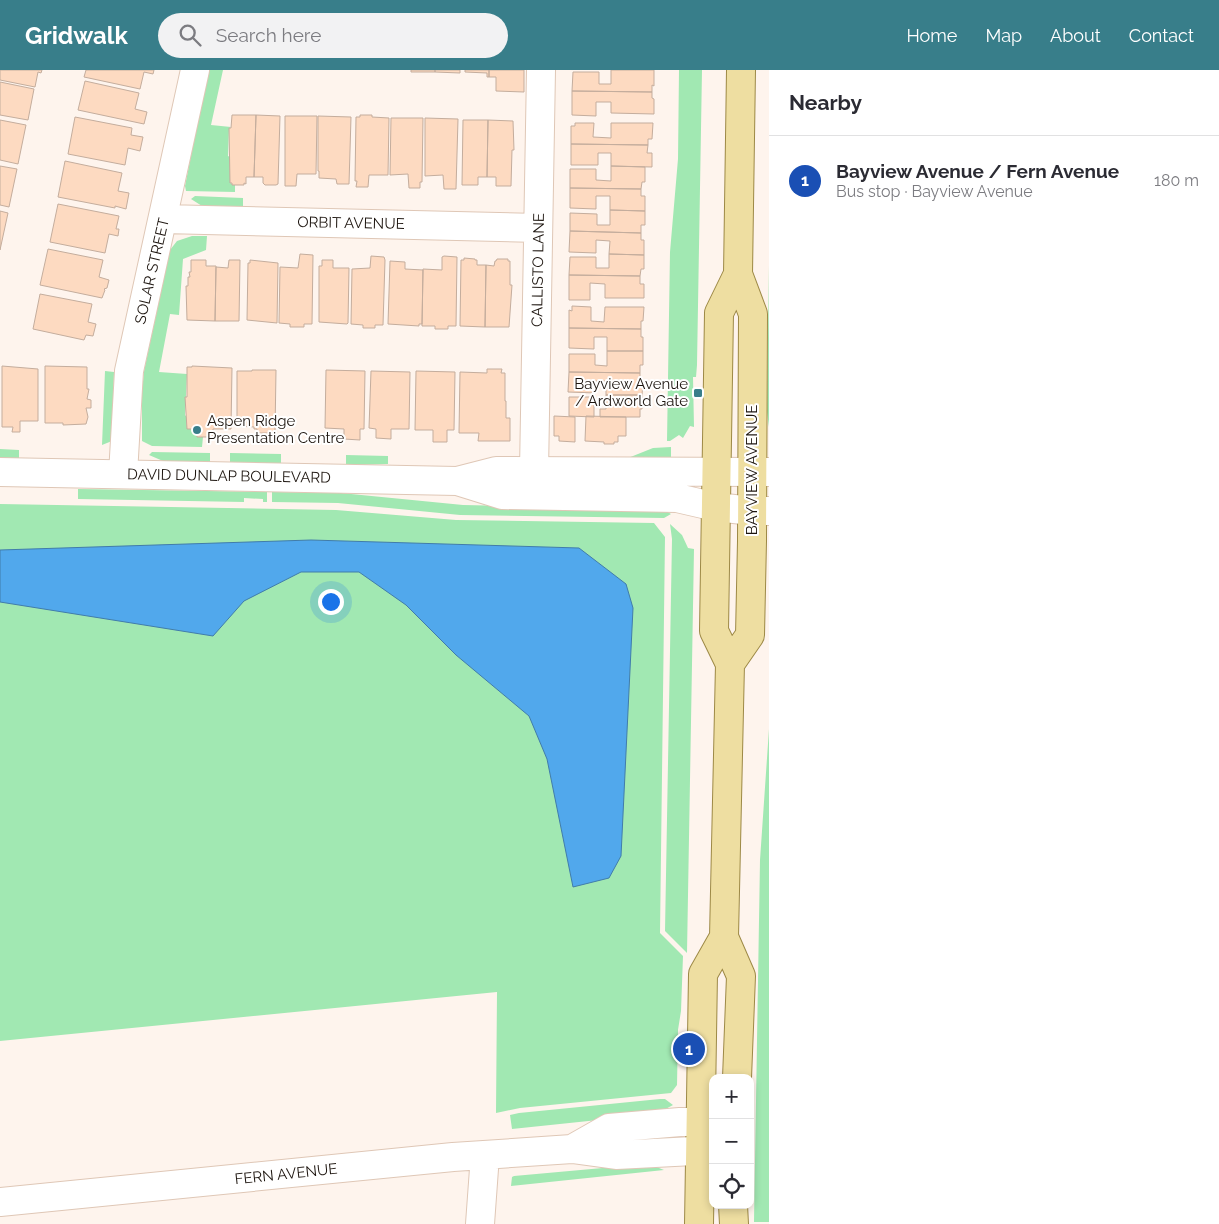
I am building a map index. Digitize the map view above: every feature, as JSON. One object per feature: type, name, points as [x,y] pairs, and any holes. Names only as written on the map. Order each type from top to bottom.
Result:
[{"type":"main road","name":"BAYVIEW AVENUE","points":[[730,664],[750,635],[761,511],[753,314],[738,274],[741,70]]},
{"type":"main road","name":"BAYVIEW AVENUE","points":[[737,1074],[741,976],[724,937],[730,664],[714,631],[719,313],[738,274]]},
{"type":"main road","name":"BAYVIEW AVENUE","points":[[700,1224],[707,1150],[703,974],[724,937]]},
{"type":"main road","points":[[734,1209],[734,1224]]},
{"type":"street","name":"SOLAR STREET","points":[[123,474],[130,372],[195,70]]},
{"type":"street","name":"CALLISTO LANE","points":[[534,471],[541,70]]},
{"type":"street","name":"ORBIT AVENUE","points":[[164,219],[538,228]]},
{"type":"street","name":"DAVID DUNLAP BOULEVARD","points":[[457,482],[496,471],[760,472]]},
{"type":"street","name":"DAVID DUNLAP BOULEVARD","points":[[0,472],[457,482],[502,495],[677,498],[716,507],[761,511]]},
{"type":"street","name":"FERN AVENUE","points":[[572,1149],[609,1128],[680,1122],[707,1122]]},
{"type":"street","name":"FERN AVENUE","points":[[0,1202],[485,1155],[572,1149],[616,1155],[707,1150]]},
{"type":"street","points":[[480,1224],[485,1155]]},
{"type":"green space","points":[[208,70],[223,70],[211,125],[231,127],[229,128],[228,156],[230,157],[230,183],[235,185],[235,192],[186,191],[185,186]]},
{"type":"green space","points":[[679,70],[702,70],[697,365],[696,377],[693,377],[694,427],[690,426],[683,438],[679,435],[667,441],[670,252],[678,159]]},
{"type":"green space","points":[[195,196],[243,198],[243,207],[202,206],[191,199]]},
{"type":"green space","points":[[192,236],[207,236],[206,250],[183,259],[179,315],[170,314],[159,372],[187,374],[185,415],[197,429],[197,437],[203,437],[202,447],[152,446],[142,441],[144,371],[170,250],[177,241]]},
{"type":"green space","points":[[769,265],[769,427],[767,412]]},
{"type":"green space","points":[[105,371],[114,372],[112,441],[102,445]]},
{"type":"green space","points":[[671,447],[671,457],[652,461],[555,460],[560,457],[628,458],[653,448]]},
{"type":"green space","points":[[0,449],[19,450],[19,459],[0,459]]},
{"type":"green space","points":[[152,452],[210,453],[210,462],[163,461],[149,455]]},
{"type":"green space","points":[[230,453],[281,454],[281,464],[230,463]]},
{"type":"green space","points":[[346,455],[388,456],[388,464],[346,465]]},
{"type":"green space","points":[[78,489],[267,492],[267,502],[263,502],[263,499],[244,498],[244,502],[78,499]]},
{"type":"green space","points":[[272,492],[341,493],[463,505],[604,508],[666,511],[671,514],[664,518],[460,515],[338,503],[272,502]]},
{"type":"green space","points":[[0,504],[336,510],[456,520],[654,523],[665,537],[660,933],[683,956],[681,1011],[678,1030],[677,1085],[671,1093],[520,1108],[496,1113],[497,992],[0,1041]]},
{"type":"green space","points":[[670,524],[682,535],[688,548],[694,549],[687,953],[665,931],[672,539]]},
{"type":"green space","points":[[769,729],[769,1222],[754,1222],[760,860]]},
{"type":"green space","points":[[665,1099],[673,1105],[660,1112],[646,1115],[512,1129],[510,1115],[519,1113]]},
{"type":"green space","points":[[636,1165],[654,1166],[664,1170],[511,1186],[512,1177],[514,1176]]},
{"type":"water","points":[[311,540],[579,548],[626,584],[633,608],[621,856],[609,878],[573,887],[547,759],[529,716],[456,655],[406,605],[359,572],[301,572],[244,601],[213,636],[0,602],[0,550]]},
{"type":"building","points":[[0,70],[42,70],[41,73],[38,72],[35,87],[0,80]]},
{"type":"building","points":[[86,70],[154,70],[153,74],[144,72],[140,89],[84,77]]},
{"type":"building","points":[[411,70],[435,70],[435,72],[411,72]]},
{"type":"building","points":[[435,70],[460,70],[460,73],[435,72]]},
{"type":"building","points":[[465,70],[489,70],[489,77],[487,77],[487,73],[465,72]]},
{"type":"building","points":[[489,70],[524,70],[524,92],[496,91],[496,77],[489,77]]},
{"type":"building","points":[[611,70],[654,70],[652,92],[572,91],[573,72],[599,72],[599,84],[611,84]]},
{"type":"building","points":[[85,81],[139,93],[135,109],[147,112],[144,124],[78,110]]},
{"type":"building","points":[[0,82],[34,89],[28,120],[0,115]]},
{"type":"building","points":[[572,91],[652,92],[654,114],[611,113],[611,102],[596,102],[596,116],[572,115]]},
{"type":"building","points":[[232,115],[256,115],[254,177],[246,177],[246,184],[244,183],[244,185],[232,185],[230,183],[229,128],[231,128]]},
{"type":"building","points":[[256,115],[280,116],[278,184],[276,185],[265,185],[263,177],[254,177]]},
{"type":"building","points":[[360,115],[389,118],[388,175],[369,175],[368,187],[356,187],[357,181],[355,181],[356,117],[360,117]]},
{"type":"building","points":[[285,116],[317,116],[316,174],[297,174],[296,186],[285,186]]},
{"type":"building","points":[[318,116],[351,117],[349,184],[337,184],[336,179],[319,178]]},
{"type":"building","points":[[75,117],[132,128],[131,135],[143,137],[140,151],[128,148],[125,165],[68,154]]},
{"type":"building","points":[[391,118],[423,118],[422,182],[420,182],[420,188],[409,188],[408,174],[390,175]]},
{"type":"building","points":[[425,118],[458,119],[456,189],[444,189],[443,175],[425,176]]},
{"type":"building","points":[[0,120],[26,125],[18,164],[0,160]]},
{"type":"building","points":[[463,120],[488,120],[487,177],[478,177],[478,185],[462,185]]},
{"type":"building","points":[[488,120],[513,121],[514,150],[512,150],[511,186],[496,186],[496,177],[487,177]]},
{"type":"building","points":[[575,123],[594,123],[593,137],[611,138],[611,123],[653,123],[652,139],[648,139],[648,145],[571,144],[571,126],[575,126]]},
{"type":"building","points":[[571,144],[648,145],[647,153],[652,153],[652,167],[611,166],[611,153],[598,153],[598,165],[571,165]]},
{"type":"building","points":[[65,161],[122,173],[118,191],[129,193],[126,209],[58,197]]},
{"type":"building","points":[[0,166],[17,169],[9,207],[0,205]]},
{"type":"building","points":[[611,166],[645,167],[645,182],[642,182],[641,189],[570,188],[570,169],[596,169],[596,180],[611,181]]},
{"type":"building","points":[[570,188],[641,189],[641,196],[645,196],[645,211],[610,210],[610,196],[596,196],[596,209],[570,208]]},
{"type":"building","points":[[58,204],[119,216],[116,229],[119,229],[118,236],[109,234],[105,253],[50,242]]},
{"type":"building","points":[[610,210],[645,211],[645,225],[641,225],[641,233],[570,231],[570,213],[597,214],[597,225],[610,225]]},
{"type":"building","points":[[0,211],[8,213],[0,250]]},
{"type":"building","points":[[570,231],[641,233],[641,240],[644,240],[644,255],[609,254],[610,241],[596,240],[596,253],[569,252]]},
{"type":"building","points":[[48,249],[103,260],[99,277],[109,280],[102,298],[40,285]]},
{"type":"building","points":[[300,254],[313,255],[312,324],[304,324],[304,327],[290,327],[290,324],[279,323],[280,267],[298,268]]},
{"type":"building","points":[[609,254],[644,255],[644,269],[641,269],[640,276],[569,275],[570,257],[596,257],[596,268],[609,268]]},
{"type":"building","points":[[371,256],[384,257],[385,260],[383,325],[375,325],[375,328],[363,328],[363,325],[351,324],[352,269],[370,268]]},
{"type":"building","points":[[442,257],[457,257],[456,326],[448,326],[448,329],[435,329],[435,326],[422,326],[423,269],[442,270]]},
{"type":"building","points":[[464,258],[477,260],[477,265],[486,265],[485,327],[460,326],[461,260],[464,260]]},
{"type":"building","points":[[497,259],[508,259],[510,261],[510,285],[512,285],[509,327],[485,327],[486,265],[494,266]]},
{"type":"building","points":[[191,260],[206,260],[206,266],[216,266],[215,321],[187,320],[186,286],[188,286],[188,277],[190,277],[189,272],[191,272]]},
{"type":"building","points":[[229,260],[240,260],[239,321],[215,321],[216,267],[228,268]]},
{"type":"building","points":[[250,260],[278,263],[277,323],[247,320],[248,263],[250,263]]},
{"type":"building","points":[[322,260],[333,260],[333,268],[349,268],[347,324],[319,322],[319,266],[322,266]]},
{"type":"building","points":[[390,261],[405,262],[405,269],[423,270],[422,324],[419,324],[419,326],[388,324]]},
{"type":"building","points":[[569,275],[640,276],[640,284],[644,284],[644,298],[605,298],[605,284],[590,283],[590,300],[569,300]]},
{"type":"building","points":[[40,294],[92,304],[88,322],[96,324],[93,336],[86,335],[84,340],[33,329]]},
{"type":"building","points":[[572,306],[591,307],[591,321],[604,322],[605,307],[644,307],[641,329],[569,328],[569,310],[572,311]]},
{"type":"building","points":[[569,328],[641,329],[643,351],[607,351],[607,337],[594,337],[594,349],[569,348]]},
{"type":"building","points":[[607,351],[643,351],[643,365],[640,365],[640,373],[569,372],[569,354],[595,354],[595,365],[607,366]]},
{"type":"building","points":[[2,366],[38,369],[38,421],[20,421],[20,432],[12,432],[13,427],[2,427]]},
{"type":"building","points":[[45,366],[87,367],[87,389],[89,389],[87,399],[91,400],[91,408],[86,408],[88,417],[86,424],[63,425],[63,423],[45,423]]},
{"type":"building","points":[[187,367],[232,368],[231,429],[213,429],[213,437],[197,437],[197,429],[187,429],[185,397],[187,397]]},
{"type":"building","points":[[487,369],[502,369],[501,373],[505,373],[506,418],[510,418],[510,441],[478,441],[479,433],[459,433],[460,372],[487,373]]},
{"type":"building","points":[[276,370],[275,433],[257,433],[257,429],[254,429],[254,427],[237,426],[237,371]]},
{"type":"building","points":[[326,370],[365,371],[364,429],[360,429],[360,440],[344,439],[344,429],[325,428]]},
{"type":"building","points":[[371,371],[410,372],[409,429],[391,429],[391,439],[376,438],[376,429],[369,428]]},
{"type":"building","points":[[416,371],[455,372],[454,430],[447,430],[447,442],[433,442],[433,430],[415,430]]},
{"type":"building","points":[[569,372],[640,373],[640,381],[643,382],[642,395],[606,395],[606,381],[595,381],[595,393],[568,392]]},
{"type":"building","points":[[606,395],[642,395],[640,417],[600,417],[600,409],[606,409]]},
{"type":"building","points":[[569,397],[594,397],[594,417],[569,416]]},
{"type":"building","points":[[554,416],[575,417],[575,442],[559,441],[559,436],[554,436]]},
{"type":"building","points":[[586,416],[626,417],[626,436],[618,436],[618,442],[614,442],[614,444],[585,441]]},
{"type":"place","name":"Bayview Avenue / Ardworld Gate","points":[[698,393]]},
{"type":"place","name":"Aspen Ridge Presentation Centre","points":[[197,430]]},
{"type":"place","name":"Bayview Avenue / Fern Avenue","points":[[689,1049]]}]
